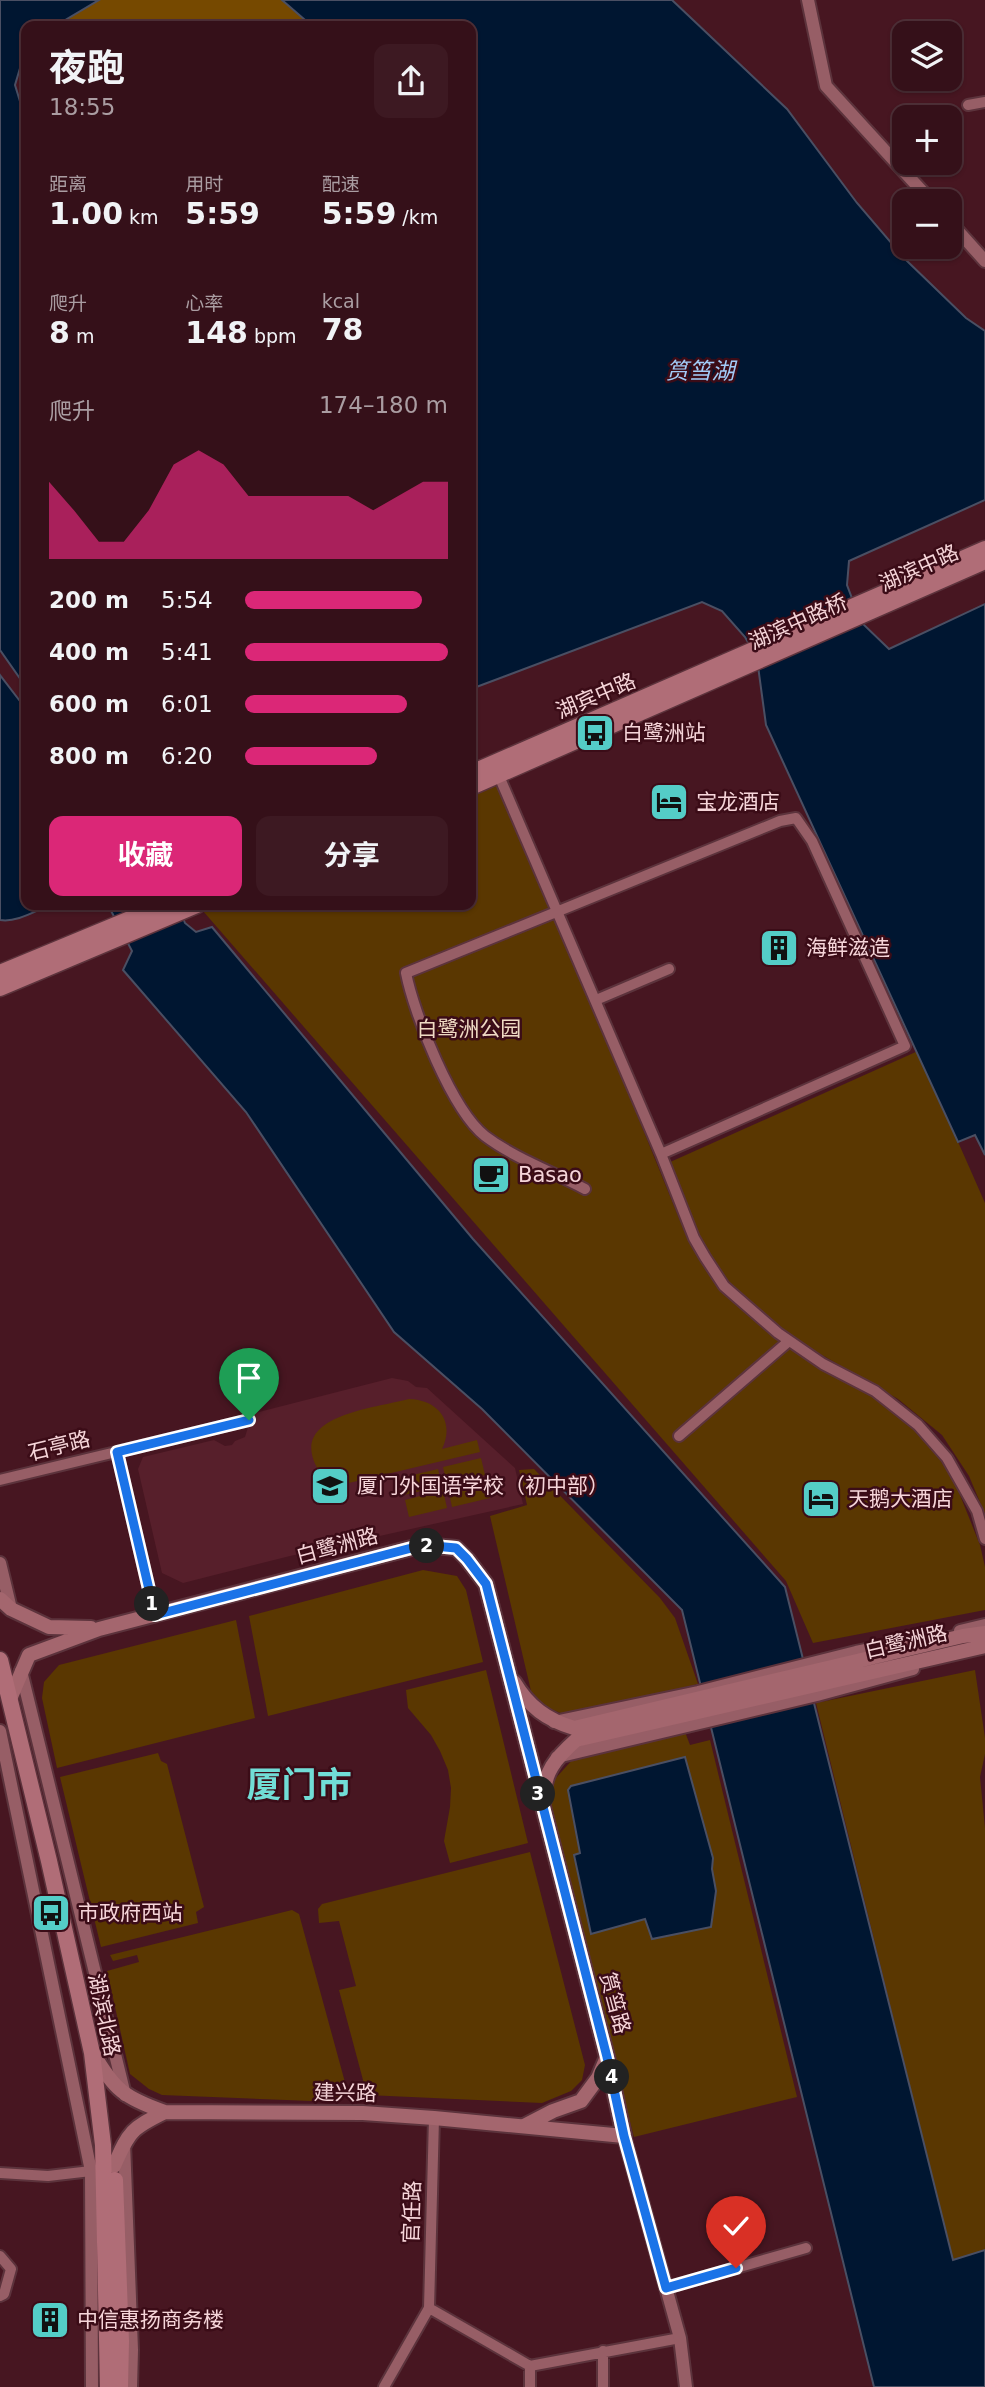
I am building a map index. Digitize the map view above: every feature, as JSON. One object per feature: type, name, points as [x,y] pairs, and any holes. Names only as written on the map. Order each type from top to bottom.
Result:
[{"type":"main road","points":[[867,608],[985,549]]},
{"type":"main road","name":"湖滨中路","points":[[867,608],[985,561]]},
{"type":"main road","name":"湖滨中路桥","points":[[741,663],[867,608]]},
{"type":"main road","name":"湖宾中路","points":[[476,772],[496,769],[741,663]]},
{"type":"main road","points":[[476,783],[496,769]]},
{"type":"main road","points":[[0,988],[155,910]]},
{"type":"main road","points":[[0,973],[182,910]]},
{"type":"main road","name":"白鹭洲路","points":[[9,1699],[29,1655],[99,1629],[423,1545],[456,1548],[486,1584],[528,1754]]},
{"type":"main road","name":"白鹭洲路","points":[[6,1604],[49,1627],[99,1629]]},
{"type":"main road","name":"白鹭洲路","points":[[547,1826],[543,1784],[557,1757],[576,1740],[813,1679],[963,1636],[985,1633]]},
{"type":"main road","name":"白鹭洲路","points":[[813,1679],[985,1646]]},
{"type":"main road","name":"湖滨北路","points":[[0,1660],[92,2053],[103,2145],[108,2387]]},
{"type":"main road","name":"白鹭洲路","points":[[506,1669],[523,1698],[553,1722],[574,1728],[701,1706]]},
{"type":"main road","name":"筼筜路","points":[[528,1754],[607,2057],[624,2136]]},
{"type":"main road","name":"建兴路","points":[[92,2053],[107,2079],[125,2095],[135,2102],[166,2112],[363,2113],[624,2136]]},
{"type":"main road","points":[[523,2127],[553,2111],[582,2101],[598,2078],[607,2057]]},
{"type":"main road","name":"建兴路","points":[[114,2166],[124,2143],[138,2125],[166,2112]]},
{"type":"main road","points":[[114,2166],[121,2341],[120,2387]]},
{"type":"street","points":[[808,0],[826,86],[920,189]]},
{"type":"street","points":[[968,105],[985,102]]},
{"type":"street","points":[[962,235],[985,261]]},
{"type":"street","points":[[496,769],[596,1000],[694,1238],[718,1277],[749,1310],[789,1341],[823,1364],[875,1391],[918,1425],[947,1458],[977,1511],[985,1539]]},
{"type":"street","points":[[585,1188],[484,1135],[459,1102],[432,1050],[411,999],[406,973],[780,821],[796,818],[812,841],[905,1046],[661,1154]]},
{"type":"street","points":[[596,1000],[669,969]]},
{"type":"street","points":[[680,1436],[789,1341]]},
{"type":"street","name":"石亭路","points":[[0,1480],[249,1420]]},
{"type":"street","points":[[117,1452],[155,1615]]},
{"type":"street","points":[[0,1563],[6,1604]]},
{"type":"street","name":"白鹭洲路","points":[[701,1706],[813,1679],[985,1625]]},
{"type":"street","name":"白鹭洲路","points":[[813,1679],[985,1652]]},
{"type":"street","points":[[21,1671],[125,2095]]},
{"type":"street","points":[[0,1731],[91,2171],[92,2387]]},
{"type":"street","name":"官任路","points":[[384,2387],[429,2308],[434,2118]]},
{"type":"street","name":"筼筜路","points":[[624,2136],[680,2339],[686,2387]]},
{"type":"street","points":[[124,2143],[131,2387]]},
{"type":"street","points":[[0,2173],[48,2176],[91,2171]]},
{"type":"street","points":[[666,2288],[806,2248]]},
{"type":"street","points":[[0,2256],[11,2269],[4,2294],[0,2296]]},
{"type":"street","points":[[429,2308],[530,2366],[680,2339]]},
{"type":"street","points":[[603,2351],[603,2387]]},
{"type":"street","points":[[530,2366],[530,2387]]},
{"type":"shaded area","points":[[99,0],[282,0],[306,21],[63,21]]},
{"type":"shaded area","name":"厦门外国语学校（初中部）","points":[[392,1378],[427,1388],[515,1468],[523,1504],[183,1583],[162,1573],[138,1469],[143,1457],[214,1440],[225,1446],[232,1445],[245,1437],[249,1424],[253,1423],[251,1414]]},
{"type":"green space","name":"白鹭洲公园","points":[[499,774],[687,1238],[717,1286],[778,1333],[803,1357],[875,1391],[918,1425],[956,1485],[980,1545],[985,1567],[985,1610],[813,1643],[786,1581],[203,911],[476,910],[476,785]]},
{"type":"green space","points":[[918,1051],[985,1203],[985,1514],[969,1476],[942,1435],[898,1399],[803,1344],[737,1293],[699,1238],[668,1163]]},
{"type":"green space","points":[[409,1399],[429,1403],[442,1414],[447,1430],[442,1449],[477,1440],[480,1452],[315,1491],[311,1477],[321,1474],[312,1455],[313,1439],[322,1427],[336,1418],[354,1412]]},
{"type":"green space","points":[[481,1458],[485,1475],[447,1485],[443,1467]]},
{"type":"green space","points":[[438,1469],[442,1486],[404,1495],[400,1478]]},
{"type":"green space","points":[[534,1469],[660,1598],[675,1618],[698,1684],[565,1715],[544,1706],[531,1691],[490,1516],[527,1505],[519,1470]]},
{"type":"green space","points":[[486,1480],[490,1498],[452,1507],[448,1489]]},
{"type":"green space","points":[[443,1490],[447,1508],[409,1517],[405,1500]]},
{"type":"green space","points":[[423,1570],[457,1576],[466,1590],[483,1662],[268,1716],[249,1616]]},
{"type":"green space","points":[[236,1620],[255,1718],[57,1768],[42,1698],[44,1682],[59,1665]]},
{"type":"green space","points":[[486,1670],[528,1843],[450,1863],[444,1841],[450,1807],[448,1770],[431,1735],[408,1708],[406,1690]]},
{"type":"green space","points":[[975,1670],[985,1738],[980,1777],[985,1828],[985,2250],[953,2261],[816,1703]]},
{"type":"green space","points":[[685,1732],[690,1745],[710,1740],[797,2097],[634,2137],[551,1821],[549,1791],[554,1780],[573,1759]]},
{"type":"green space","points":[[158,1753],[161,1761],[167,1764],[204,1907],[196,1912],[198,1923],[101,1947],[60,1777]]},
{"type":"green space","points":[[530,1852],[585,2065],[582,2080],[571,2091],[542,2103],[367,2095],[339,1990],[356,1986],[339,1921],[319,1923],[318,1909],[322,1904]]},
{"type":"green space","points":[[292,1910],[299,1914],[346,2086],[337,2102],[162,2095],[149,2089],[130,2074],[107,1971],[139,1962],[137,1955],[113,1961],[110,1955]]},
{"type":"water","points":[[0,0],[99,0],[63,21],[21,21],[21,65],[15,85],[21,105],[21,680],[0,650]]},
{"type":"water","name":"筼筜湖","points":[[282,0],[672,0],[787,109],[857,203],[892,244],[892,259],[905,259],[966,318],[985,331],[985,500],[849,561],[847,585],[863,624],[889,649],[985,604],[985,1155],[975,1135],[958,1142],[766,725],[758,666],[753,651],[745,637],[722,611],[702,602],[476,687],[476,21],[306,21]]},
{"type":"water","points":[[0,675],[21,702],[21,910],[39,910],[12,920],[0,920]]},
{"type":"water","points":[[111,910],[180,910],[185,923],[196,932],[212,927],[473,1239],[785,1587],[953,2260],[985,2250],[985,2387],[874,2387],[682,1610],[482,1409],[394,1332],[246,1112],[123,970],[132,951]]},
{"type":"water","points":[[685,1757],[713,1858],[716,1891],[711,1927],[652,1939],[645,1919],[591,1934],[574,1855],[580,1853],[568,1790],[571,1786]]},
{"type":"place","name":"白鹭洲站","points":[[595,733]]},
{"type":"place","name":"宝龙酒店","points":[[669,802]]},
{"type":"place","name":"海鲜滋造","points":[[779,948]]},
{"type":"place","name":"Basao","points":[[491,1175]]},
{"type":"place","name":"厦门外国语学校（初中部）","points":[[330,1486]]},
{"type":"place","name":"天鹅大酒店","points":[[821,1499]]},
{"type":"place","name":"市政府西站","points":[[51,1913]]},
{"type":"place","name":"中信惠扬商务楼","points":[[50,2320]]},
{"type":"district","name":"厦门市","points":[[299,1785]]},
{"type":"route","points":[[249,1420],[117,1452],[155,1615],[423,1545],[456,1548],[467,1559],[486,1584],[607,2057],[624,2136],[666,2288],[736,2268]]}]
